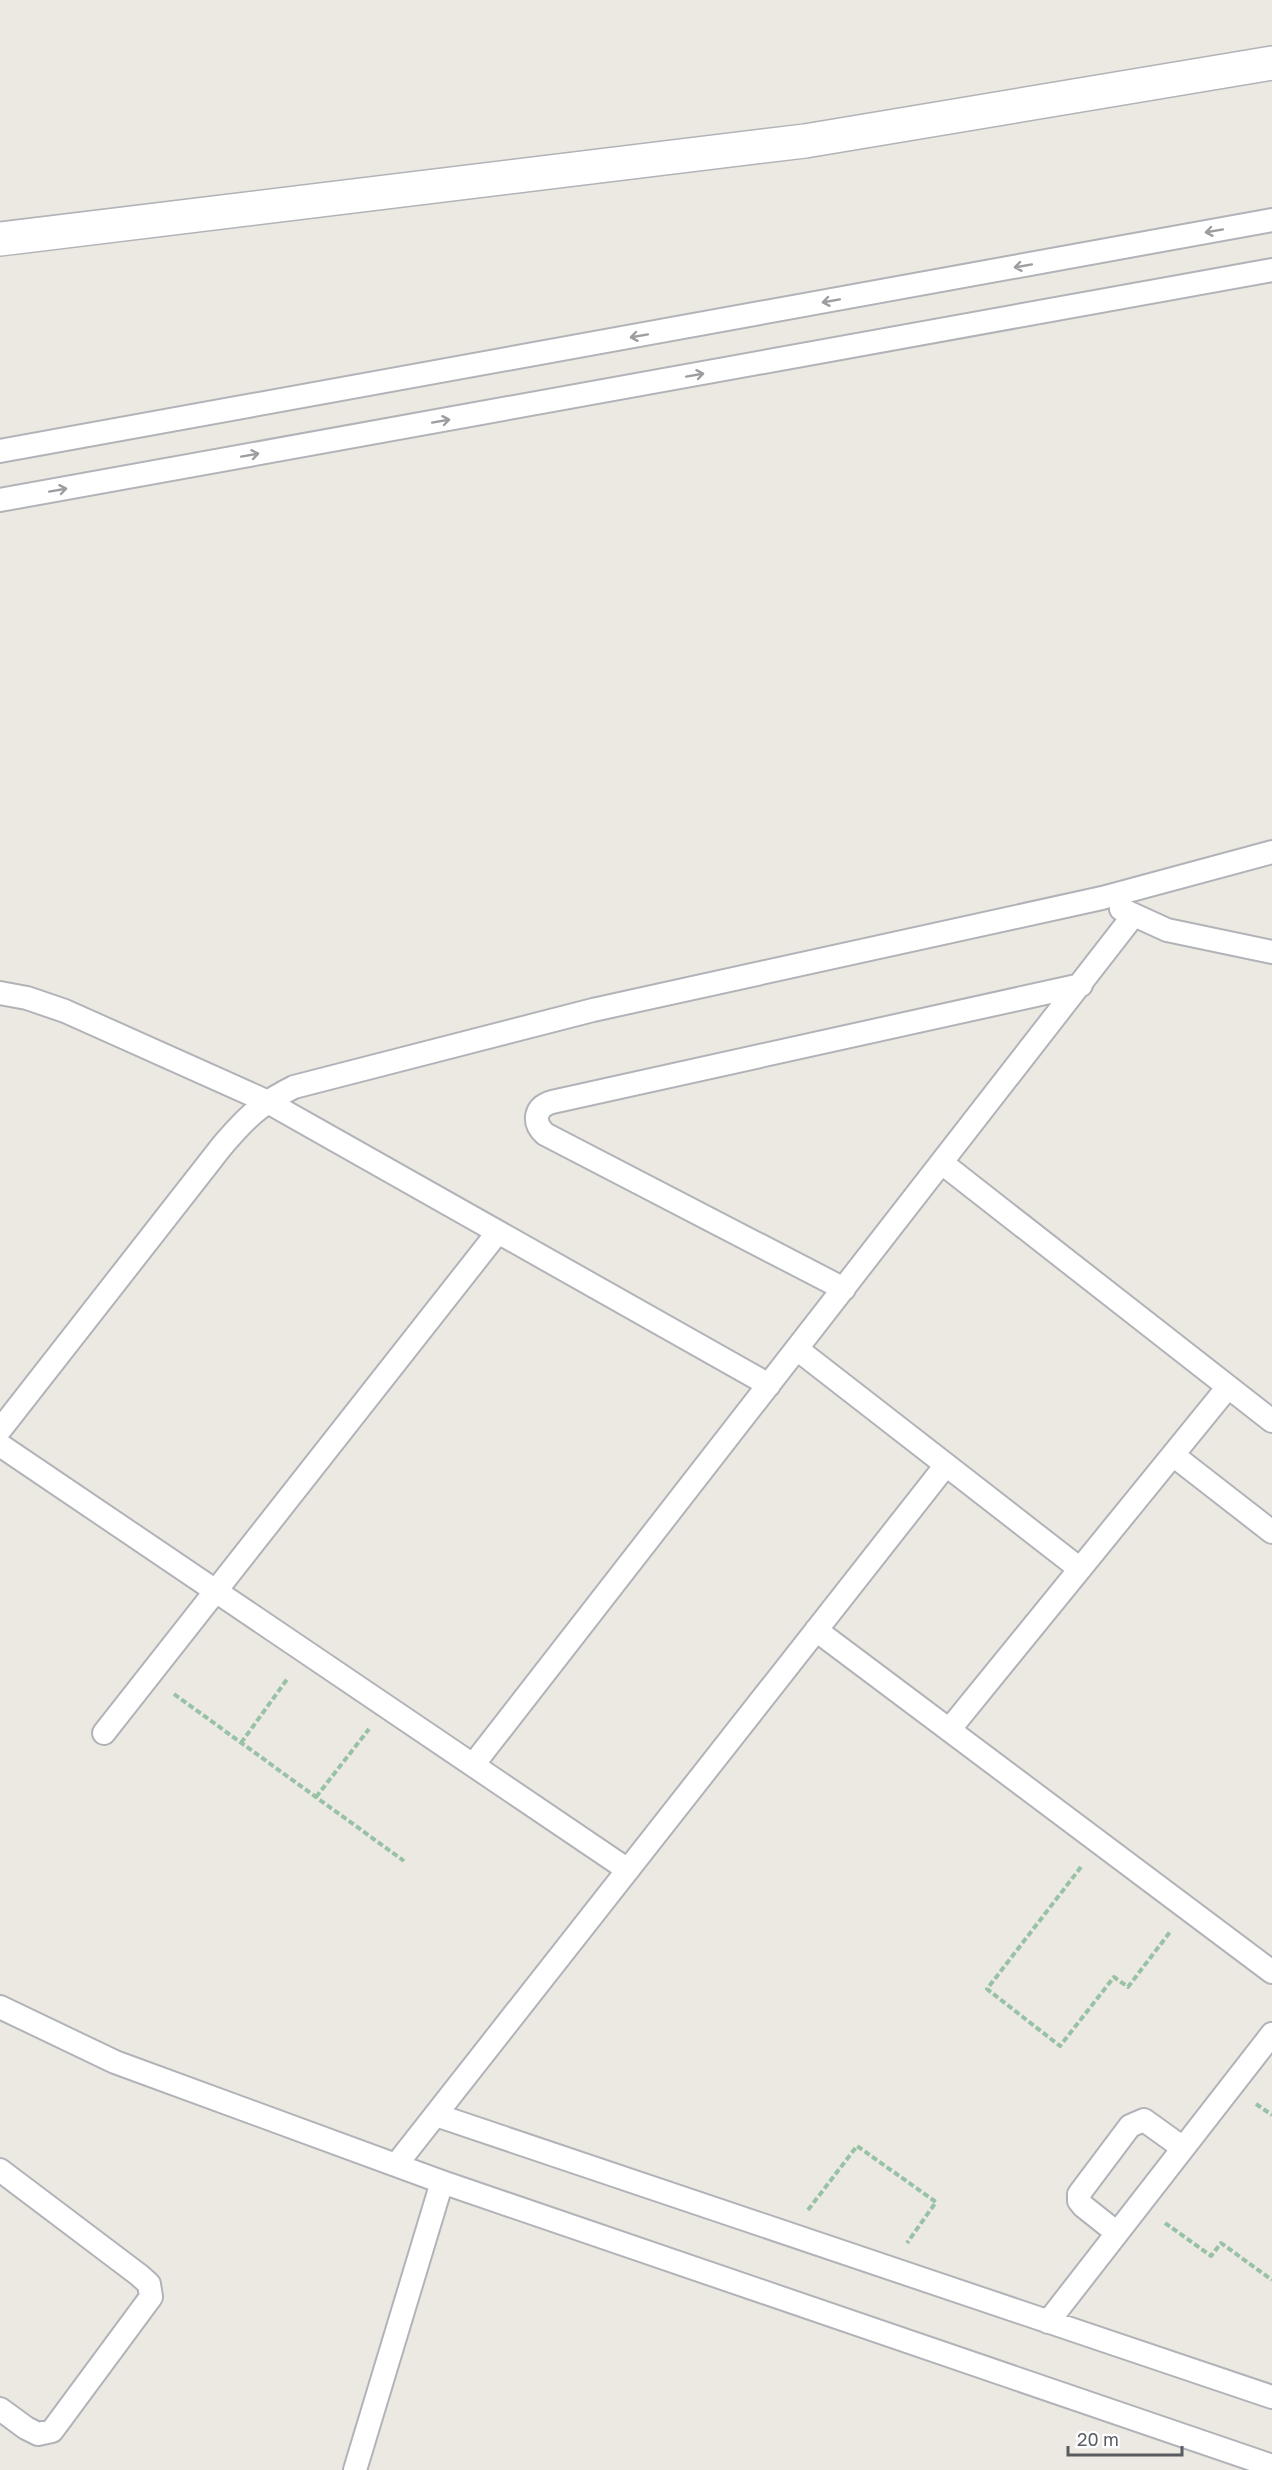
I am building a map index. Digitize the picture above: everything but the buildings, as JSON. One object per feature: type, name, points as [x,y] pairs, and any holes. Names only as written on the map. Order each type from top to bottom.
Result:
[{"type":"street","points":[[0,239],[805,141],[1272,63]]},
{"type":"lane","points":[[0,451],[1272,220]]},
{"type":"lane","points":[[0,500],[1272,270]]},
{"type":"lane","points":[[0,1430],[222,1146],[266,1101],[294,1087],[593,1010],[1102,898],[1272,852]]},
{"type":"lane","points":[[1102,898],[1133,916],[1167,930],[1272,952]]},
{"type":"lane","points":[[473,1765],[1133,916]]},
{"type":"lane","points":[[844,1289],[545,1134],[538,1128],[536,1119],[538,1111],[544,1104],[552,1102],[1081,985]]},
{"type":"lane","points":[[0,993],[27,998],[65,1011],[266,1101],[769,1385]]},
{"type":"lane","points":[[942,1163],[1272,1421]]},
{"type":"lane","points":[[104,1733],[498,1232]]},
{"type":"lane","points":[[797,1349],[1080,1569]]},
{"type":"lane","points":[[949,1730],[1228,1387]]},
{"type":"lane","points":[[0,1445],[628,1870]]},
{"type":"lane","points":[[1173,1455],[1270,1528]]},
{"type":"lane","points":[[396,2165],[946,1465]]},
{"type":"lane","points":[[816,1630],[1272,1972]]},
{"type":"lane","points":[[0,2007],[115,2062],[441,2182],[1272,2466]]},
{"type":"lane","points":[[1048,2322],[1272,2034]]},
{"type":"lane","points":[[436,2115],[1272,2397]]},
{"type":"lane","points":[[1117,2233],[1083,2206],[1079,2201],[1079,2194],[1130,2126],[1144,2120],[1183,2148]]},
{"type":"lane","points":[[0,2170],[139,2275],[149,2284],[151,2298],[52,2431],[38,2434],[0,2409]]},
{"type":"lane","points":[[355,2470],[441,2182]]},
{"type":"path","points":[[241,1743],[306,1652]]},
{"type":"path","points":[[149,1676],[404,1861]]},
{"type":"path","points":[[316,1797],[386,1706]]},
{"type":"path","points":[[1100,1843],[987,1989],[1060,2046],[1114,1977],[1128,1987],[1188,1909]]},
{"type":"path","points":[[790,2234],[857,2146],[936,2202],[890,2268]]},
{"type":"path","points":[[1140,2204],[1211,2256],[1221,2243],[1272,2280]]}]
